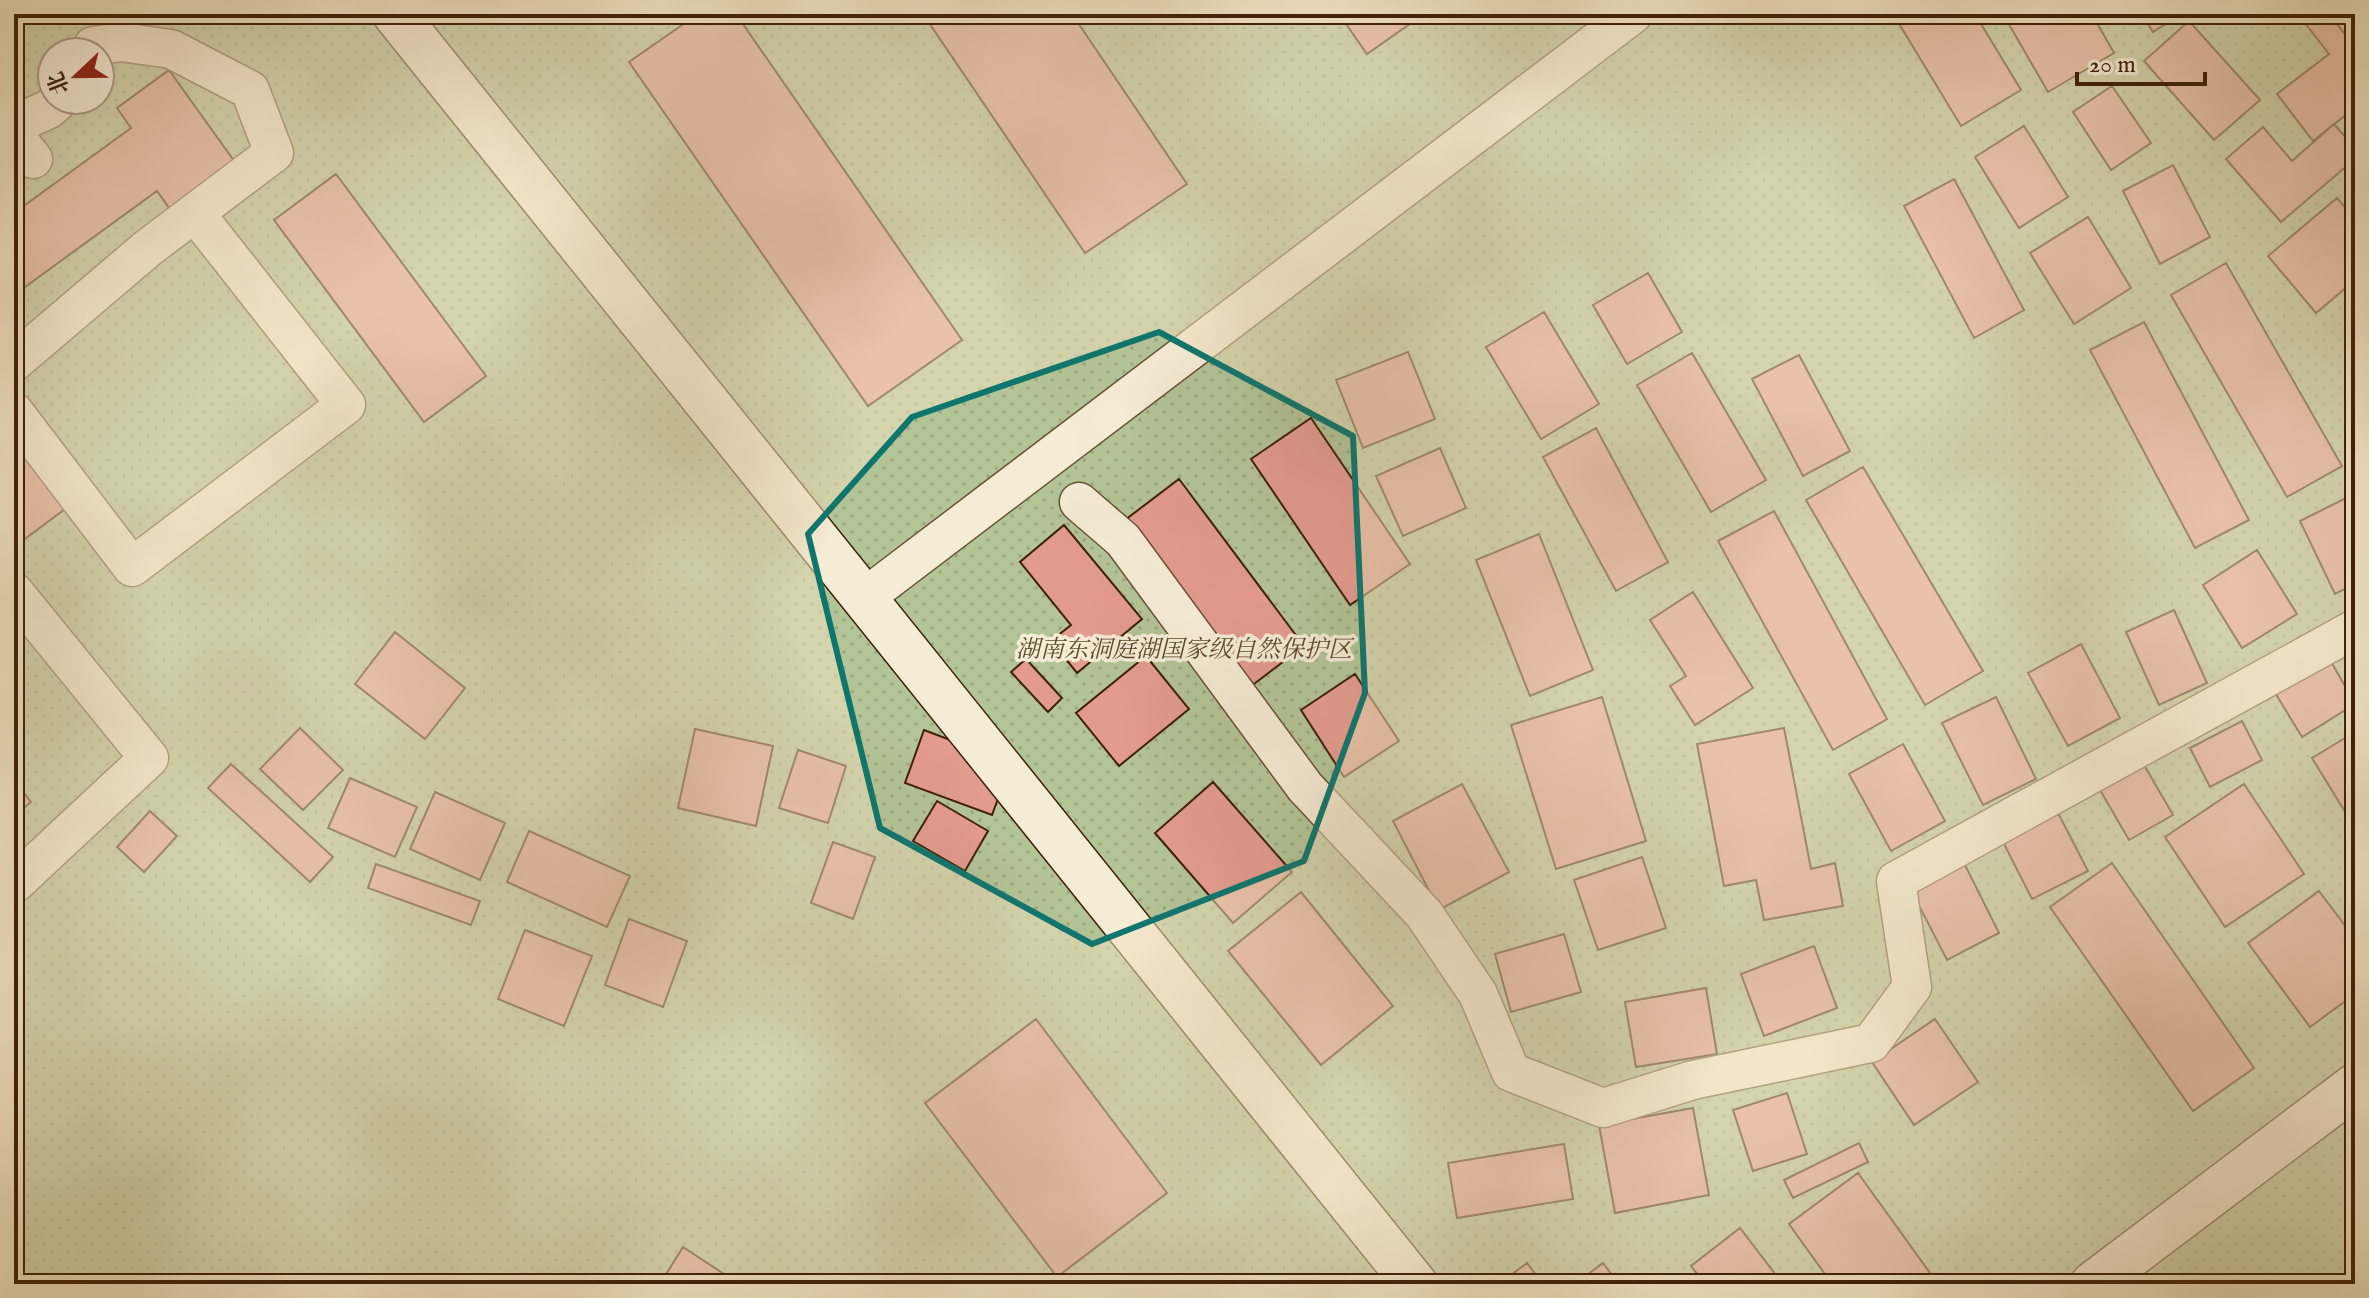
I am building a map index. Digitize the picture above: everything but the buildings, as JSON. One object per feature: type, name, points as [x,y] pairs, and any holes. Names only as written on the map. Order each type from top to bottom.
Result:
[{"type":"street","points":[[395,14],[1415,1284]]},
{"type":"street","points":[[864,598],[1633,14]]},
{"type":"street","points":[[14,362],[148,248],[274,153],[250,90],[171,49],[116,41]]},
{"type":"street","points":[[14,125],[36,115]]},
{"type":"street","points":[[14,412],[132,567],[346,405],[195,213]]},
{"type":"street","points":[[1079,502],[1123,540],[1305,787],[1424,914],[1478,994],[1511,1072],[1603,1108],[1693,1080],[1871,1043],[1912,987],[1896,881],[2355,629]]},
{"type":"street","points":[[14,592],[149,758],[14,884]]},
{"type":"street","points":[[2093,1284],[2355,1086]]},
{"type":"highlighted area","points":[[1159,332],[1353,436],[1365,693],[1304,861],[1092,944],[880,828],[808,534],[912,417]]},
{"type":"green space","name":"湖南东洞庭湖国家级自然保护区","points":[[14,14],[2355,14],[2355,1284],[14,1284]]}]
